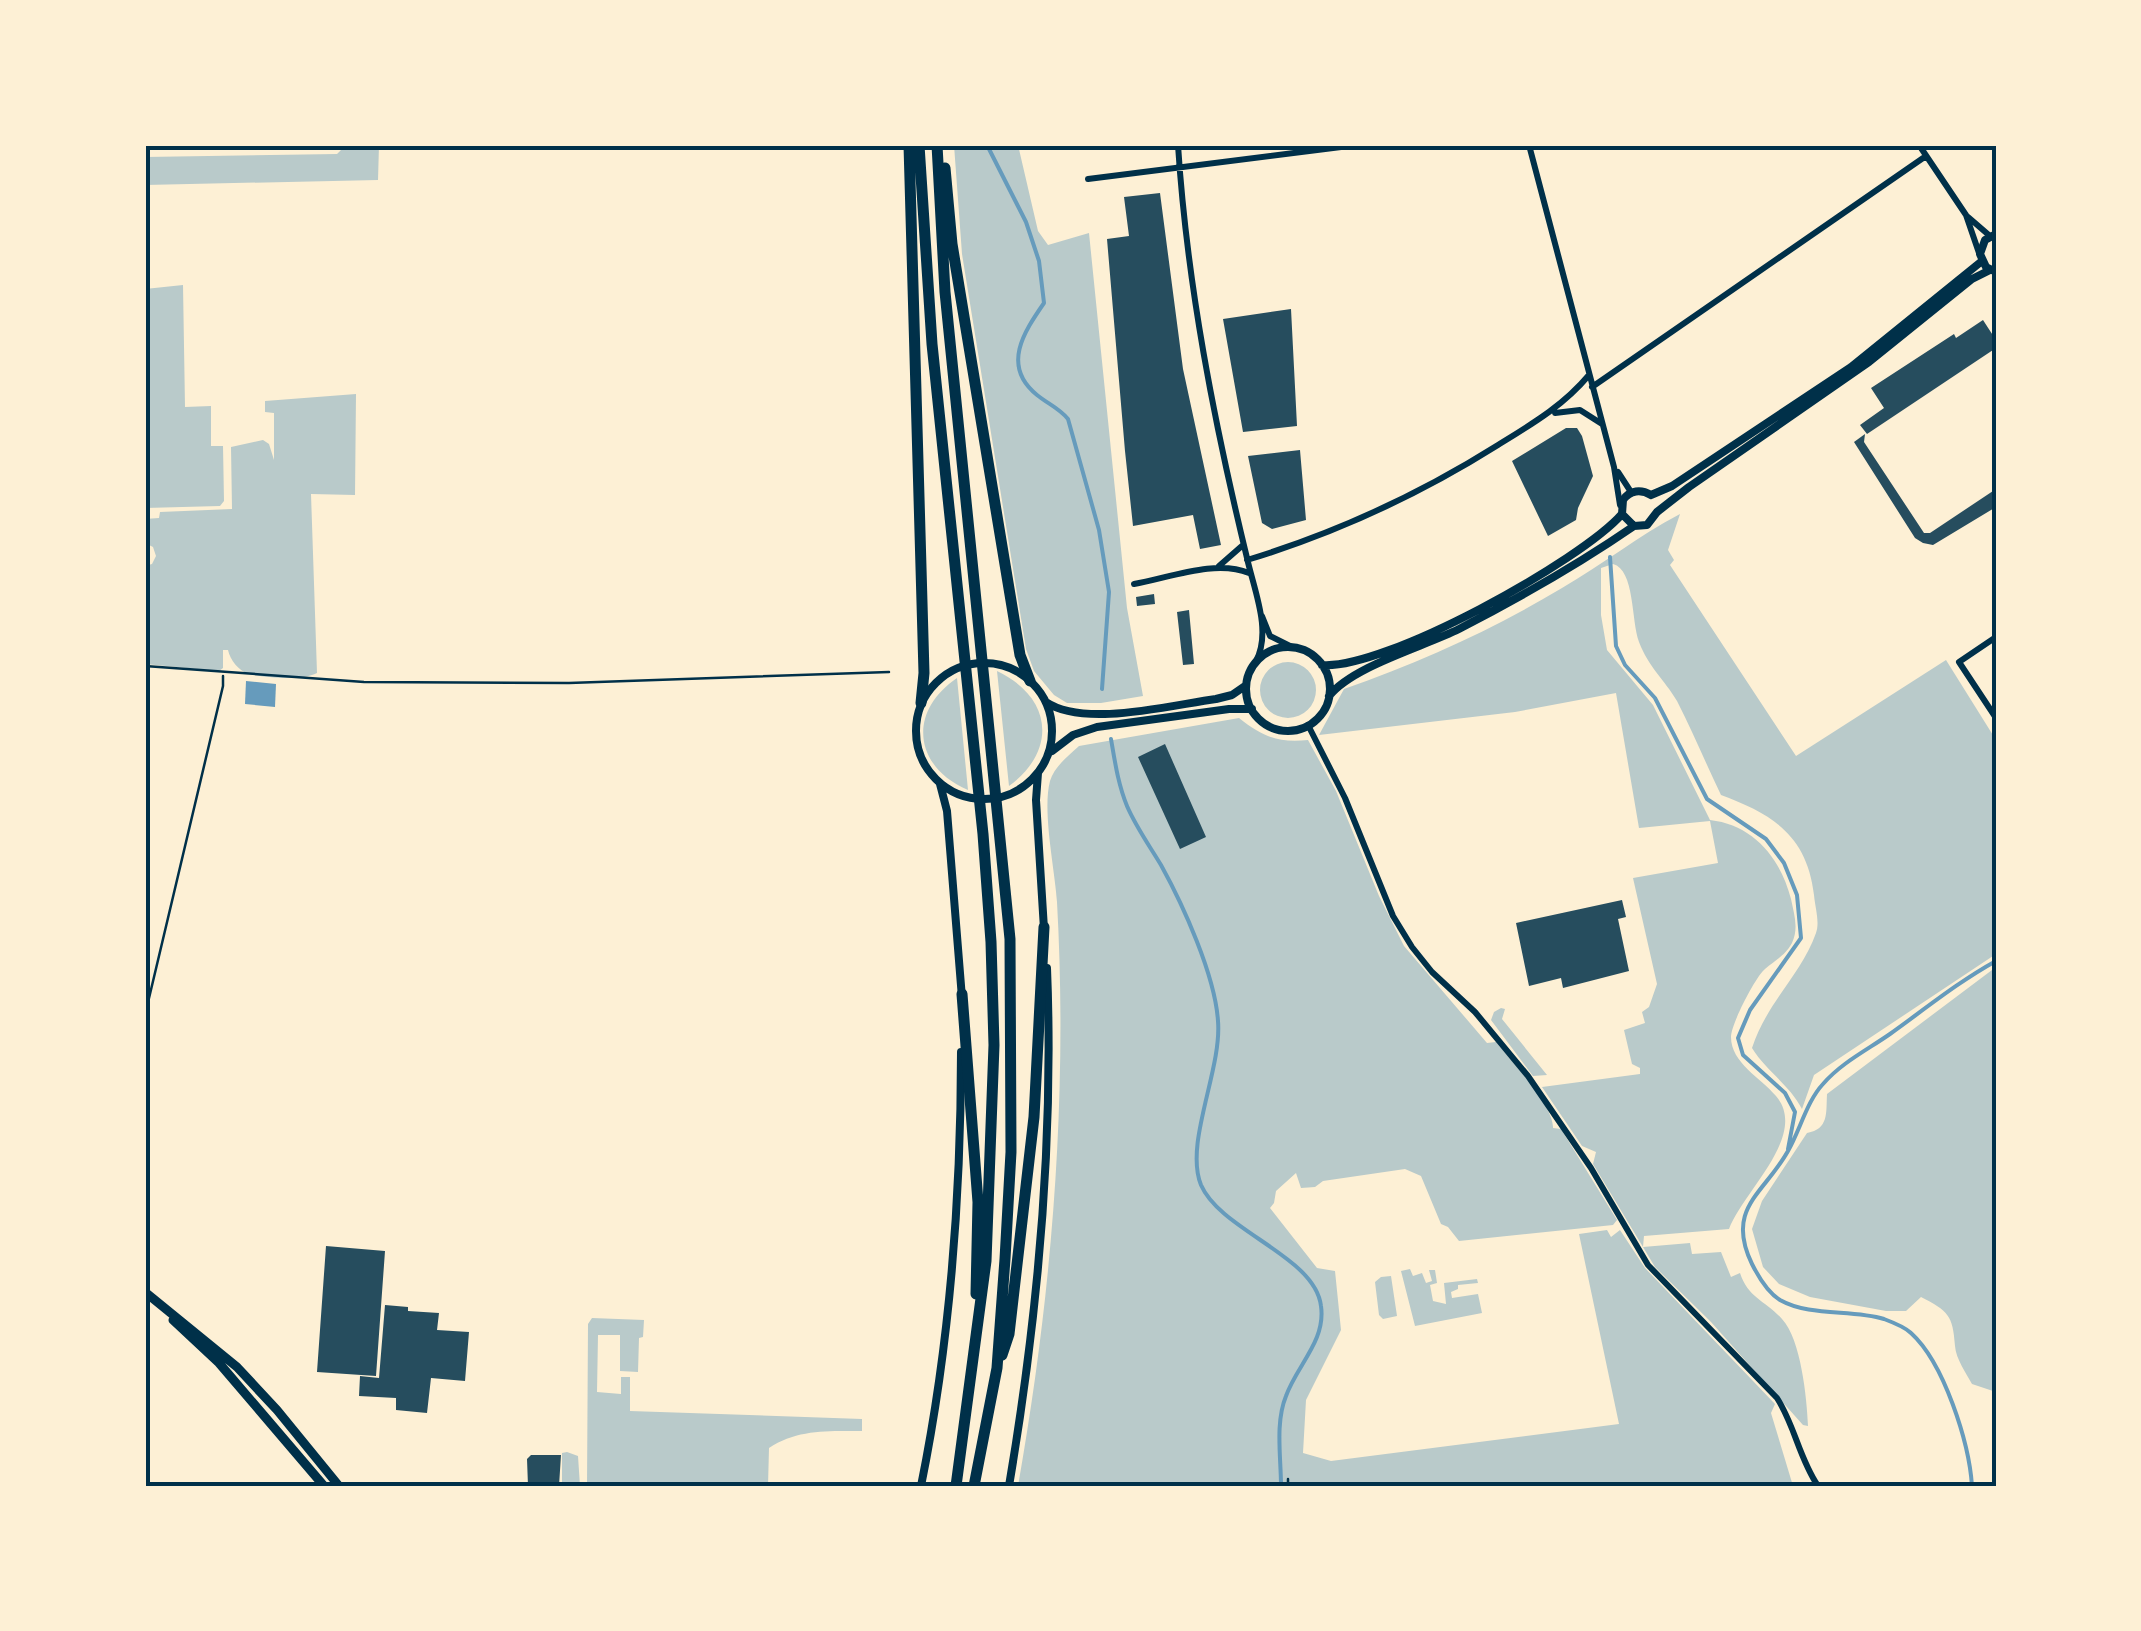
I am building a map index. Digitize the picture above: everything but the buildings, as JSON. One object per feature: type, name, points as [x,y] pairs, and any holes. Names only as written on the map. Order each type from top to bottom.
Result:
[{"type":"highway","points":[[909,145],[924,673],[921,703]]},
{"type":"highway","points":[[919,145],[932,344],[983,834],[992,959],[992,1150],[986,1262],[956,1486]]},
{"type":"highway","points":[[940,145],[946,292],[1002,832],[1013,1040],[1011,1152],[997,1368],[974,1486]]},
{"type":"highway","points":[[940,145],[952,244],[1020,655],[1030,681]]},
{"type":"highway","points":[[997,1368],[1009,1334],[1034,1117],[1044,927]]},
{"type":"highway","points":[[962,994],[978,1202],[970,1388]]},
{"type":"main road","points":[[145,1293],[237,1367],[278,1410],[280,1423],[336,1486]]},
{"type":"main road","points":[[145,1293],[219,1363],[324,1486]]},
{"type":"street","points":[[1178,145],[1206,367],[1250,574],[1270,636],[1322,664],[1329,696],[1322,714],[1308,725],[1291,730],[1272,728],[1252,709],[1245,686]]},
{"type":"street","points":[[1088,180],[1357,145]]},
{"type":"street","points":[[1530,145],[1614,467],[1621,513],[1634,526]]},
{"type":"street","points":[[1329,696],[1348,678],[1457,630],[1634,526],[1648,524],[1657,512],[1856,372],[1972,279],[1993,271],[1981,258],[1966,215],[1919,145]]},
{"type":"street","points":[[1592,387],[1926,156]]},
{"type":"street","points":[[1966,215],[1993,235],[1981,248],[1981,258]]},
{"type":"street","points":[[1651,495],[1672,486],[1850,367],[1981,258]]},
{"type":"street","points":[[1247,560],[1356,522],[1450,476],[1569,399],[1589,375]]},
{"type":"street","points":[[1544,417],[1571,409],[1602,424]]},
{"type":"street","points":[[1614,467],[1631,492]]},
{"type":"street","points":[[1322,664],[1360,660],[1440,628],[1537,576],[1608,530],[1631,492],[1640,490],[1651,495],[1657,512]]},
{"type":"street","points":[[1216,568],[1243,544]]},
{"type":"street","points":[[1134,584],[1216,568],[1237,568],[1250,574]]},
{"type":"street","points":[[1046,702],[1065,712],[1096,714],[1232,695],[1245,686],[1263,647],[1260,610]]},
{"type":"street","points":[[1996,637],[1959,662],[1996,718]]},
{"type":"street","points":[[1256,662],[1270,652],[1292,647]]},
{"type":"street","points":[[921,1486],[942,1363],[959,1194],[962,994],[947,811],[940,784],[921,758],[915,730],[921,703],[943,676],[964,666],[999,664],[1030,681],[1046,702],[1052,728],[1048,754],[1038,773],[1020,790],[998,798],[961,796],[940,784]]},
{"type":"street","points":[[1048,754],[1073,735],[1097,726],[1252,709]]},
{"type":"street","points":[[1308,725],[1345,798],[1393,916],[1412,947],[1432,972],[1475,1012],[1528,1076],[1591,1168],[1648,1265],[1777,1398],[1788,1417],[1800,1455],[1818,1486]]},
{"type":"street","points":[[1009,1486],[1040,1263],[1048,1032],[1036,800],[1038,773]]},
{"type":"path","points":[[145,666],[364,682],[568,683],[889,672]]},
{"type":"path","points":[[145,1015],[223,673]]},
{"type":"path","points":[[1288,1479],[1288,1486]]},
{"type":"shaded area","points":[[346,145],[379,145],[378,180],[145,185],[145,157],[337,154]]},
{"type":"shaded area","points":[[954,145],[1018,145],[1038,231],[1048,245],[1089,233],[1127,608],[1143,696],[1101,703],[1067,703],[1054,695],[1034,671],[1026,649],[962,254]]},
{"type":"shaded area","points":[[183,285],[185,407],[211,406],[211,446],[223,446],[224,501],[220,506],[145,508],[145,289]]},
{"type":"shaded area","points":[[356,394],[355,495],[311,494],[317,673],[293,678],[249,674],[236,665],[228,650],[223,650],[223,668],[219,671],[145,664],[145,566],[152,564],[156,556],[153,547],[145,543],[145,519],[159,518],[160,512],[232,509],[231,447],[263,440],[269,444],[274,460],[274,413],[265,412],[265,401]]},
{"type":"shaded area","points":[[1680,514],[1668,550],[1674,560],[1670,565],[1796,756],[1946,660],[1996,740],[1996,954],[1814,1075],[1802,1109],[1752,1048],[1816,933],[1814,895],[1804,857],[1795,842],[1771,819],[1721,795],[1677,701],[1643,651],[1625,576],[1613,564],[1601,568],[1601,615],[1607,650],[1653,705],[1710,820],[1752,836],[1772,857],[1786,884],[1795,921],[1792,943],[1756,981],[1731,1037],[1741,1062],[1776,1096],[1784,1111],[1780,1145],[1729,1229],[1644,1236],[1643,1247],[1690,1243],[1692,1254],[1721,1252],[1731,1277],[1740,1273],[1753,1294],[1789,1328],[1802,1370],[1808,1426],[1655,1267],[1593,1164],[1596,1152],[1582,1146],[1542,1087],[1640,1074],[1640,1068],[1632,1064],[1624,1030],[1645,1023],[1642,1012],[1649,1007],[1657,984],[1633,878],[1718,863],[1710,821],[1639,828],[1616,693],[1515,712],[1319,735],[1344,689],[1509,618]]},
{"type":"shaded area","points":[[1288,662],[1308,670],[1316,690],[1308,710],[1288,718],[1268,710],[1260,690],[1268,670]]},
{"type":"shaded area","points":[[997,671],[1029,695],[1042,725],[1036,756],[1009,786]]},
{"type":"shaded area","points":[[957,678],[968,790],[936,768],[924,738],[924,722],[930,707]]},
{"type":"shaded area","points":[[1239,718],[1271,737],[1308,740],[1336,791],[1404,946],[1487,1043],[1496,1042],[1531,1084],[1547,1108],[1553,1128],[1561,1129],[1617,1220],[1613,1225],[1459,1241],[1441,1224],[1421,1176],[1405,1169],[1301,1188],[1296,1173],[1276,1191],[1270,1208],[1317,1268],[1335,1271],[1341,1330],[1306,1400],[1303,1453],[1331,1461],[1619,1424],[1579,1234],[1607,1230],[1611,1237],[1620,1230],[1645,1268],[1775,1404],[1771,1413],[1793,1486],[1018,1486],[1040,1341],[1058,1122],[1060,975],[1048,824],[1050,781],[1058,766],[1079,746]]},
{"type":"shaded area","points":[[1996,967],[1996,1392],[1972,1384],[1957,1356],[1953,1327],[1937,1306],[1921,1297],[1906,1311],[1886,1311],[1810,1297],[1779,1284],[1763,1267],[1752,1229],[1762,1201],[1807,1133],[1823,1124],[1827,1094]]},
{"type":"shaded area","points":[[1501,1008],[1505,1009],[1502,1019],[1547,1075],[1533,1076],[1491,1020]]},
{"type":"shaded area","points":[[1410,1269],[1413,1276],[1422,1273],[1426,1283],[1432,1281],[1429,1270],[1435,1270],[1437,1283],[1430,1285],[1433,1301],[1446,1304],[1444,1283],[1477,1279],[1478,1283],[1458,1285],[1451,1292],[1452,1298],[1478,1294],[1482,1313],[1415,1326],[1401,1271]]},
{"type":"shaded area","points":[[1391,1276],[1397,1316],[1383,1319],[1379,1315],[1375,1282]]},
{"type":"shaded area","points":[[592,1318],[644,1320],[638,1372],[620,1371],[620,1335],[598,1335],[597,1392],[621,1394],[621,1377],[630,1377],[630,1411],[862,1419],[862,1431],[802,1434],[769,1448],[768,1486],[587,1486],[588,1324]]},
{"type":"shaded area","points":[[562,1453],[578,1456],[580,1486],[562,1486]]},
{"type":"water","points":[[246,681],[276,684],[275,707],[245,704]]},
{"type":"waterway","points":[[987,145],[1026,222],[1039,261],[1044,303],[1024,337],[1018,361],[1020,372],[1037,395],[1068,419],[1099,530],[1109,592],[1102,689]]},
{"type":"waterway","points":[[1610,557],[1616,646],[1625,665],[1655,698],[1707,799],[1766,839],[1784,863],[1797,895],[1801,938],[1750,1010],[1738,1038],[1743,1055],[1785,1093],[1795,1112],[1788,1149]]},
{"type":"waterway","points":[[1111,739],[1127,806],[1188,920],[1216,1003],[1218,1040],[1197,1149],[1201,1185],[1227,1216],[1303,1272],[1315,1288],[1321,1306],[1315,1342],[1283,1406],[1281,1486]]},
{"type":"waterway","points":[[1972,1486],[1953,1404],[1923,1346],[1908,1331],[1884,1319],[1804,1309],[1780,1300],[1754,1269],[1743,1229],[1751,1203],[1788,1151],[1812,1099],[1830,1076],[1996,961]]}]
